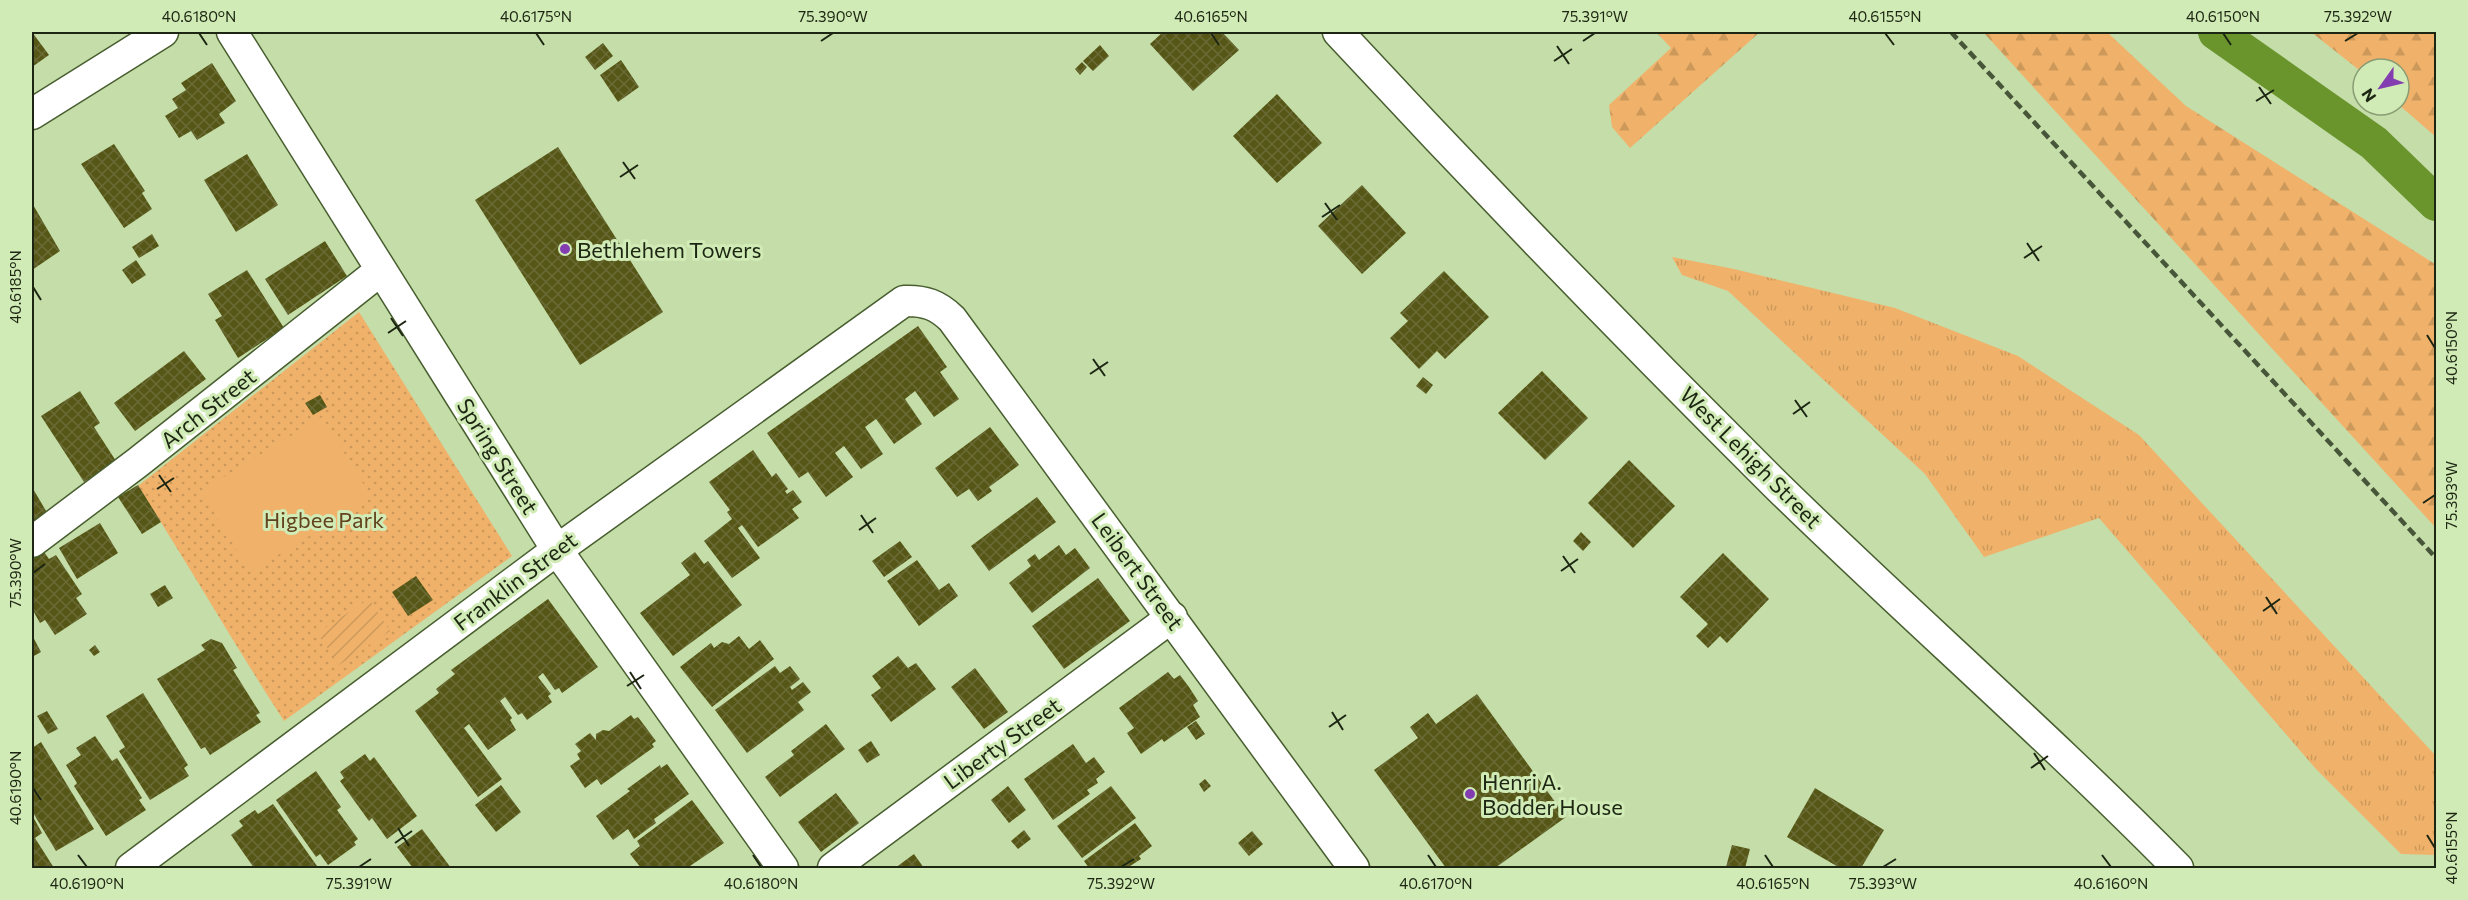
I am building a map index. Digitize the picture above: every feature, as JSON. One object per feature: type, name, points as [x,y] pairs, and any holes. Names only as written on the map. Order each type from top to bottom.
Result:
[{"type":"street","points":[[32,114],[163,32]]},
{"type":"street","name":"Spring Street","points":[[232,32],[557,550],[783,868]]},
{"type":"street","name":"West Lehigh Street","points":[[1338,32],[1473,178],[1779,487],[2106,795],[2178,868]]},
{"type":"street","name":"Arch Street","points":[[32,542],[137,463],[381,270]]},
{"type":"street","name":"Leibert Street","points":[[904,301],[919,300],[941,309],[952,319],[1173,617],[1354,868]]},
{"type":"street","name":"Franklin Street","points":[[131,868],[557,550],[904,301]]},
{"type":"street","name":"Liberty Street","points":[[833,868],[1173,617]]},
{"type":"green space","points":[[1656,32],[1760,32],[1630,148],[1612,127],[1609,105],[1671,48]]},
{"type":"green space","points":[[1983,32],[2107,32],[2186,106],[2435,264],[2436,528]]},
{"type":"green space","points":[[2311,32],[2436,32],[2436,137],[2411,115],[2411,57],[2351,57],[2351,64]]},
{"type":"green space","points":[[1672,257],[1734,269],[1895,308],[2018,356],[2139,435],[2436,756],[2436,855],[2401,854],[2316,769],[2099,518],[1984,557],[1925,474],[1728,291],[1682,275]]},
{"type":"green space","name":"Higbee Park","points":[[359,312],[512,556],[284,721],[138,486]]},
{"type":"green space","points":[[322,417],[372,498],[250,572],[201,491]]},
{"type":"green space","points":[[369,599],[390,631],[339,665],[317,633]]},
{"type":"building","points":[[32,32],[49,55],[32,67]]},
{"type":"building","points":[[1163,32],[1222,32],[1239,50],[1193,91],[1150,44]]},
{"type":"building","points":[[603,43],[613,56],[595,70],[585,57]]},
{"type":"building","points":[[1100,45],[1109,56],[1093,71],[1083,61]]},
{"type":"building","points":[[621,60],[639,87],[618,102],[600,75]]},
{"type":"building","points":[[1082,62],[1087,67],[1080,75],[1075,69]]},
{"type":"building","points":[[212,63],[236,101],[219,114],[225,123],[197,140],[191,131],[179,138],[165,116],[178,108],[172,99],[186,90],[181,83]]},
{"type":"building","points":[[1277,94],[1322,143],[1277,183],[1233,136]]},
{"type":"building","points":[[114,144],[145,191],[142,193],[152,209],[124,228],[81,164]]},
{"type":"building","name":"Bethlehem Towers","points":[[558,147],[663,312],[580,365],[475,200]]},
{"type":"building","points":[[247,154],[278,205],[236,232],[204,180]]},
{"type":"building","points":[[1362,185],[1406,233],[1362,274],[1318,226]]},
{"type":"building","points":[[32,203],[60,251],[32,270]]},
{"type":"building","points":[[152,234],[159,246],[139,258],[132,247]]},
{"type":"building","points":[[325,241],[347,276],[288,315],[265,279]]},
{"type":"building","points":[[136,260],[146,275],[132,284],[122,270]]},
{"type":"building","points":[[247,270],[284,328],[238,358],[215,320],[222,316],[208,294]]},
{"type":"building","points":[[1444,271],[1489,317],[1445,359],[1437,351],[1419,369],[1390,338],[1408,321],[1400,313]]},
{"type":"building","points":[[918,326],[947,367],[940,372],[959,399],[934,417],[915,391],[905,399],[922,424],[894,444],[876,419],[865,427],[883,454],[861,469],[844,446],[835,453],[853,477],[826,497],[808,472],[799,478],[767,433]]},
{"type":"building","points":[[184,351],[206,379],[135,431],[114,403]]},
{"type":"building","points":[[1542,371],[1588,418],[1545,460],[1498,413]]},
{"type":"building","points":[[1423,377],[1433,385],[1426,394],[1416,386]]},
{"type":"building","points":[[80,391],[100,423],[94,427],[116,461],[84,482],[41,416]]},
{"type":"building","points":[[320,395],[327,407],[313,415],[305,403]]},
{"type":"building","points":[[990,427],[1019,465],[989,487],[992,491],[978,501],[969,489],[957,497],[935,468]]},
{"type":"building","points":[[753,450],[772,477],[776,473],[788,489],[785,491],[787,494],[793,490],[802,502],[792,509],[799,518],[758,547],[742,525],[738,528],[760,558],[732,578],[704,541],[732,519],[727,512],[730,510],[709,482]]},
{"type":"building","points":[[1629,460],[1675,506],[1633,548],[1588,503]]},
{"type":"building","points":[[138,485],[161,522],[142,534],[118,497]]},
{"type":"building","points":[[32,487],[49,516],[32,528]]},
{"type":"building","points":[[1037,497],[1056,522],[989,571],[971,546]]},
{"type":"building","points":[[100,523],[118,553],[77,579],[59,548]]},
{"type":"building","points":[[1581,532],[1591,542],[1583,551],[1573,541]]},
{"type":"building","points":[[900,541],[912,557],[884,577],[872,561]]},
{"type":"building","points":[[1059,545],[1066,555],[1075,548],[1090,568],[1032,613],[1009,583],[1031,566],[1027,560],[1035,554],[1039,560]]},
{"type":"building","points":[[44,552],[49,559],[56,555],[82,594],[76,598],[87,614],[55,635],[45,620],[40,623],[32,609],[32,560]]},
{"type":"building","points":[[695,552],[704,564],[708,561],[742,605],[673,656],[640,613],[690,575],[681,563]]},
{"type":"building","points":[[1723,553],[1769,599],[1727,643],[1720,636],[1708,648],[1696,636],[1708,624],[1680,597]]},
{"type":"building","points":[[917,560],[939,590],[949,583],[958,596],[919,626],[887,581]]},
{"type":"building","points":[[416,576],[433,600],[408,616],[392,592]]},
{"type":"building","points":[[1098,578],[1130,621],[1064,669],[1032,626]]},
{"type":"building","points":[[165,585],[173,598],[158,607],[150,594]]},
{"type":"building","points":[[548,599],[598,667],[562,693],[559,688],[555,690],[543,673],[538,677],[551,694],[548,696],[552,702],[527,720],[522,713],[518,715],[505,697],[500,701],[512,718],[510,720],[516,730],[488,750],[469,724],[464,728],[502,779],[478,797],[415,711],[439,693],[436,689],[455,674],[451,670]]},
{"type":"building","points":[[32,635],[41,652],[32,657]]},
{"type":"building","points":[[739,636],[749,649],[760,640],[774,659],[712,707],[680,667],[711,643],[714,648],[722,642],[729,644]]},
{"type":"building","points":[[211,639],[222,643],[237,668],[233,670],[260,713],[256,715],[261,722],[210,755],[205,747],[201,749],[157,679],[205,650],[201,645]]},
{"type":"building","points":[[95,645],[100,652],[94,656],[89,650]]},
{"type":"building","points":[[898,656],[908,668],[916,663],[936,689],[891,722],[871,695],[881,688],[872,676]]},
{"type":"building","points":[[775,666],[780,673],[790,666],[800,679],[790,687],[792,690],[803,682],[811,692],[798,702],[804,710],[747,753],[715,710]]},
{"type":"building","points":[[975,668],[1008,712],[984,729],[951,687]]},
{"type":"building","points":[[1168,672],[1174,679],[1180,675],[1189,687],[1198,701],[1193,705],[1200,717],[1164,742],[1162,739],[1141,754],[1127,733],[1134,728],[1119,708]]},
{"type":"building","points":[[143,693],[188,765],[184,768],[189,776],[150,800],[119,751],[125,747],[106,716]]},
{"type":"building","name":"Henri A. Bodder House","points":[[1477,694],[1566,817],[1495,868],[1446,868],[1374,770],[1418,738],[1410,727],[1428,713],[1436,724]]},
{"type":"building","points":[[47,711],[58,729],[48,734],[37,716]]},
{"type":"building","points":[[631,715],[634,719],[638,717],[656,741],[652,744],[654,747],[601,785],[597,779],[585,788],[570,766],[580,759],[577,754],[581,751],[575,744],[590,733],[596,740],[596,734],[603,730],[609,731]]},
{"type":"building","points":[[1196,721],[1205,734],[1196,740],[1187,727]]},
{"type":"building","points":[[826,724],[845,749],[780,797],[765,777],[794,755],[791,751]]},
{"type":"building","points":[[95,736],[112,761],[117,758],[142,798],[139,800],[146,810],[106,836],[74,786],[77,783],[66,765],[81,755],[76,748]]},
{"type":"building","points":[[871,741],[880,755],[867,763],[858,750]]},
{"type":"building","points":[[41,742],[94,829],[56,851],[32,811],[32,748]]},
{"type":"building","points":[[1073,744],[1086,763],[1094,757],[1105,772],[1096,779],[1098,783],[1087,790],[1090,794],[1053,820],[1024,779]]},
{"type":"building","points":[[365,754],[370,761],[374,757],[417,816],[387,839],[372,818],[369,821],[340,781],[344,778],[340,772]]},
{"type":"building","points":[[667,764],[689,794],[654,819],[656,823],[634,839],[628,829],[613,840],[596,816],[630,791],[627,789],[660,765],[661,768]]},
{"type":"building","points":[[316,771],[341,807],[337,810],[358,839],[354,842],[356,845],[328,865],[320,854],[316,857],[276,800]]},
{"type":"building","points":[[1205,779],[1211,786],[1204,792],[1199,784]]},
{"type":"building","points":[[501,785],[521,812],[496,832],[475,805]]},
{"type":"building","points":[[1008,786],[1026,810],[1009,823],[991,800]]},
{"type":"building","points":[[1111,786],[1136,818],[1082,858],[1057,826]]},
{"type":"building","points":[[1815,788],[1884,830],[1861,868],[1840,868],[1787,837]]},
{"type":"building","points":[[836,793],[859,823],[821,852],[798,822]]},
{"type":"building","points":[[692,800],[724,843],[687,868],[641,868],[630,854],[640,846],[637,841]]},
{"type":"building","points":[[273,804],[317,866],[314,868],[254,868],[231,835],[243,826],[239,821],[255,810],[258,814]]},
{"type":"building","points":[[32,815],[42,833],[35,838],[54,868],[32,868]]},
{"type":"building","points":[[1135,823],[1152,846],[1139,856],[1141,859],[1127,868],[1089,868],[1084,861]]},
{"type":"building","points":[[422,829],[451,868],[413,868],[397,847]]},
{"type":"building","points":[[1024,830],[1031,839],[1018,849],[1011,841]]},
{"type":"building","points":[[1252,831],[1263,844],[1249,856],[1238,843]]},
{"type":"building","points":[[1732,845],[1750,849],[1745,868],[1726,867]]},
{"type":"building","points":[[914,854],[924,868],[895,868]]},
{"type":"waterway","points":[[2216,32],[2374,143],[2436,203]]},
{"type":"railway","points":[[1951,32],[2436,558]]},
{"type":"place","name":"Bethlehem Towers","points":[[565,249]]},
{"type":"place","name":"Henri A. Bodder House","points":[[1470,794]]}]
